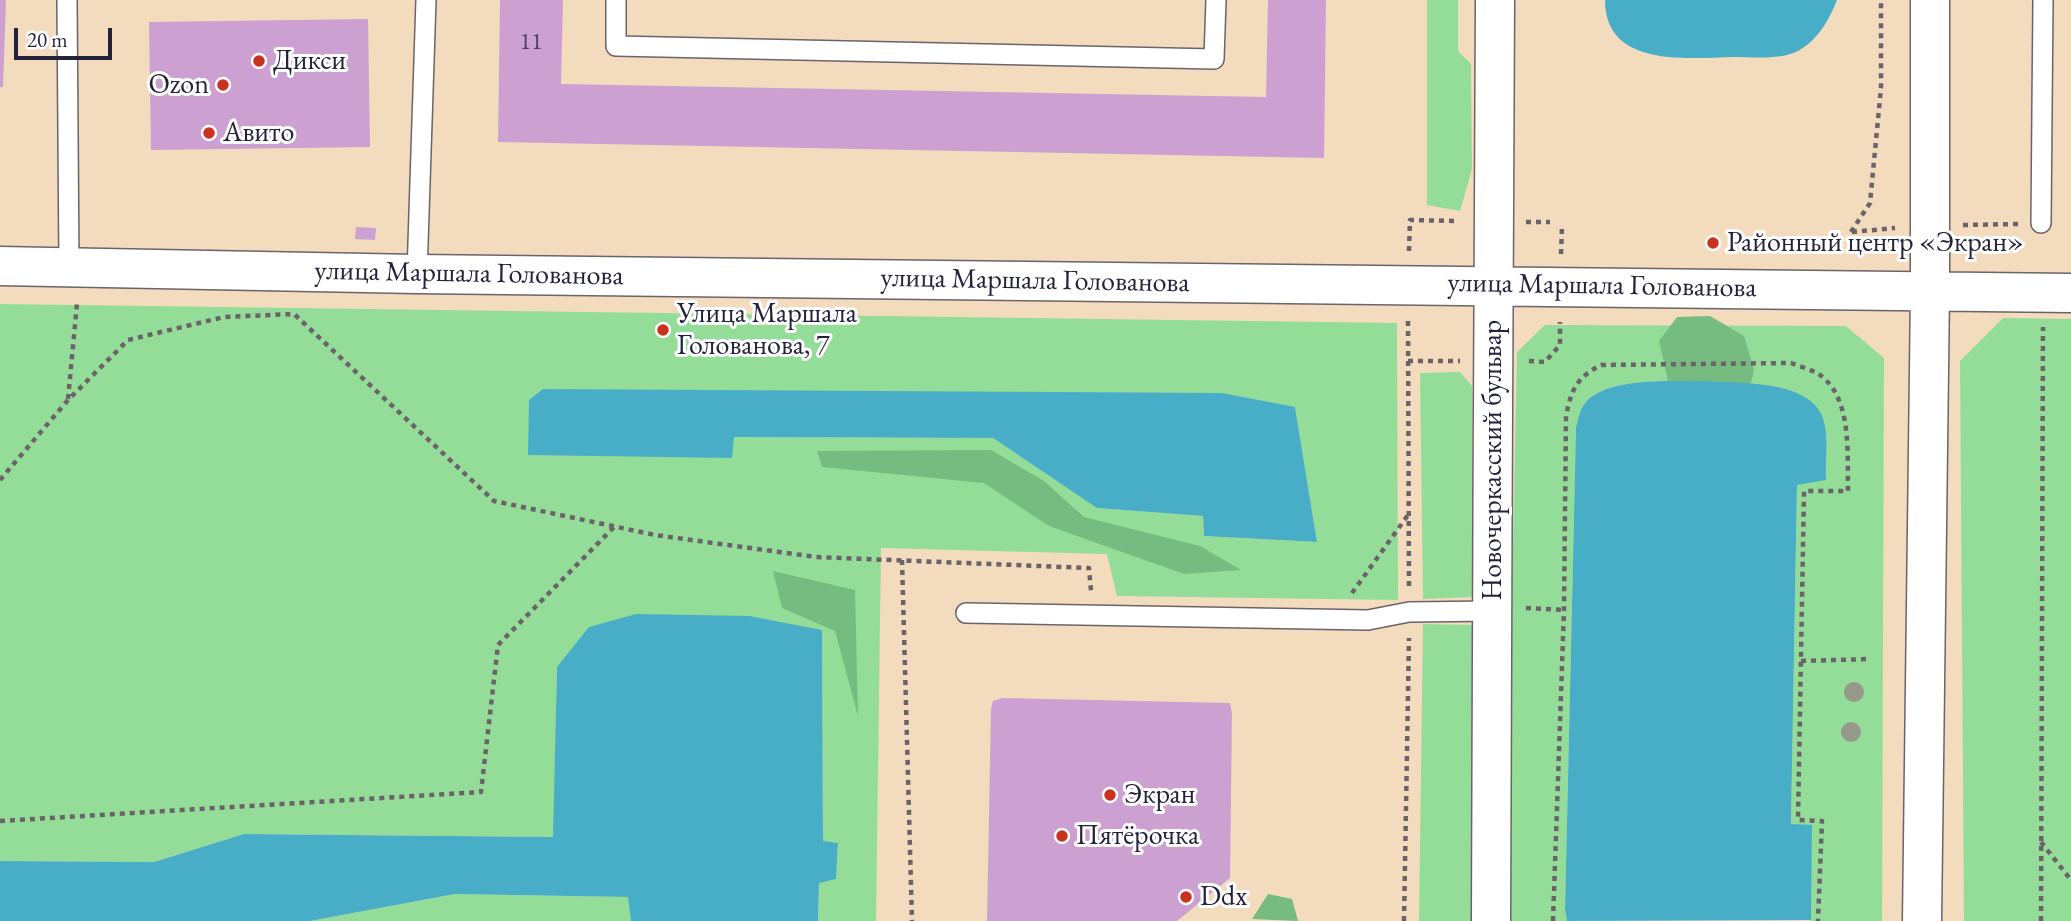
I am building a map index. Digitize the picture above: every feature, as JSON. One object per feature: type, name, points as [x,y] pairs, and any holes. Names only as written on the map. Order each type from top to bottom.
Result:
[{"type":"street","name":"Новочеркасский бульвар","points":[[1491,921],[1495,0]]},
{"type":"street","points":[[1922,921],[1930,291],[1930,0]]},
{"type":"street","name":"улица Маршала Голованова","points":[[0,266],[417,274],[2071,293]]},
{"type":"lane","points":[[68,0],[75,267]]},
{"type":"lane","points":[[417,274],[426,0]]},
{"type":"lane","points":[[616,0],[616,46],[1214,59],[1216,0]]},
{"type":"lane","points":[[2041,223],[2043,0]]},
{"type":"lane","points":[[965,613],[1368,620],[1409,612],[1494,611]]},
{"type":"path","points":[[1851,232],[1870,203],[1881,88],[1881,0]]},
{"type":"path","points":[[1409,251],[1410,220],[1458,221]]},
{"type":"path","points":[[1523,222],[1550,222]]},
{"type":"path","points":[[1562,227],[1562,254]]},
{"type":"path","points":[[68,400],[75,267]]},
{"type":"path","points":[[0,480],[68,400],[128,340],[224,317],[294,314],[494,501],[655,535],[816,557],[1089,568],[1092,616]]},
{"type":"path","points":[[1525,361],[1545,362],[1560,345],[1560,318]]},
{"type":"path","points":[[1408,321],[1408,361],[1461,361]]},
{"type":"path","points":[[2040,921],[2043,322]]},
{"type":"path","points":[[1553,921],[1564,610],[1566,416],[1573,386],[1587,372],[1601,365],[1791,363],[1818,374],[1838,394],[1847,439],[1848,491],[1804,491],[1798,820],[1822,821],[1818,921]]},
{"type":"path","points":[[1333,619],[1409,515]]},
{"type":"path","points":[[0,821],[481,792],[498,645],[615,526]]},
{"type":"path","points":[[902,560],[912,921]]},
{"type":"path","points":[[1801,661],[1869,659]]},
{"type":"path","points":[[1404,921],[1406,833]]},
{"type":"path","points":[[2040,841],[2071,880]]},
{"type":"green space","points":[[1427,0],[1458,0],[1458,51],[1471,64],[1472,169],[1460,211],[1427,205]]},
{"type":"green space","points":[[0,304],[1397,323],[1398,600],[1117,596],[1107,554],[881,548],[876,921],[818,921],[819,882],[836,879],[838,843],[823,842],[822,630],[557,667],[554,837],[244,834],[154,862],[0,861]],"holes":[[[543,389],[1295,407],[1317,542],[1204,536],[1203,516],[1098,508],[993,438],[733,437],[731,458]]]},
{"type":"green space","points":[[1710,316],[1744,336],[1754,370],[1748,395],[1671,394],[1659,341],[1677,317]]},
{"type":"green space","points":[[2003,318],[2071,319],[2071,921],[1964,921],[1960,361]]},
{"type":"green space","points":[[1545,325],[1846,326],[1884,358],[1882,921],[1810,921],[1812,826],[1791,825],[1797,485],[1704,381],[1657,381],[1621,385],[1605,390],[1592,396],[1580,411],[1576,427],[1565,909],[1567,921],[1505,921],[1517,352]]},
{"type":"green space","points":[[1460,372],[1472,386],[1474,597],[1423,599],[1420,373]]},
{"type":"green space","points":[[991,450],[1044,481],[1084,517],[1200,546],[1241,570],[1184,574],[1049,526],[984,483],[822,467],[817,451]]},
{"type":"green space","points":[[773,571],[855,590],[858,716],[835,631],[782,608]]},
{"type":"green space","points":[[1423,624],[1474,625],[1471,921],[1419,921]]},
{"type":"green space","points":[[455,894],[629,897],[631,921],[310,921]]},
{"type":"green space","points":[[1268,894],[1292,899],[1298,921],[1252,919]]},
{"type":"water","points":[[1605,0],[1837,0],[1822,29],[1805,46],[1791,54],[1775,57],[1694,58],[1652,54],[1633,48],[1619,38],[1609,22]]},
{"type":"water","points":[[1657,381],[1756,384],[1793,391],[1808,399],[1819,410],[1825,426],[1826,480],[1797,485],[1791,824],[1812,825],[1811,920],[1567,921],[1565,909],[1576,427],[1583,406],[1592,396],[1605,390],[1621,385]]},
{"type":"water","points":[[543,389],[1222,393],[1295,407],[1317,542],[1204,536],[1203,516],[1097,508],[993,438],[734,437],[732,458],[528,455],[529,400]]},
{"type":"water","points":[[636,614],[749,616],[822,630],[823,841],[838,843],[836,879],[819,883],[818,921],[631,921],[628,897],[455,894],[310,921],[0,921],[0,861],[154,862],[244,834],[553,837],[557,667],[589,627]]},
{"type":"building","points":[[0,0],[6,0],[3,87],[0,87]]},
{"type":"building","points":[[500,0],[563,0],[561,84],[1266,97],[1268,0],[1326,0],[1324,158],[498,142]]},
{"type":"building","name":"Дикси","points":[[368,19],[370,147],[151,150],[149,22]]},
{"type":"building","points":[[356,227],[376,228],[375,240],[355,239]]},
{"type":"building","name":"Экран","points":[[1002,698],[1230,703],[1230,878],[1177,921],[987,921],[991,708],[993,701]]},
{"type":"place","name":"Дикси","points":[[259,61]]},
{"type":"place","name":"Ozon","points":[[223,85]]},
{"type":"place","name":"Авито","points":[[209,133]]},
{"type":"place","name":"Районный центр «Экран»","points":[[1713,243]]},
{"type":"place","name":"Улица Маршала Голованова, 7","points":[[663,330]]},
{"type":"place","name":"Экран","points":[[1110,795]]},
{"type":"place","name":"Пятёрочка","points":[[1062,836]]},
{"type":"place","name":"Ddx","points":[[1186,897]]}]
